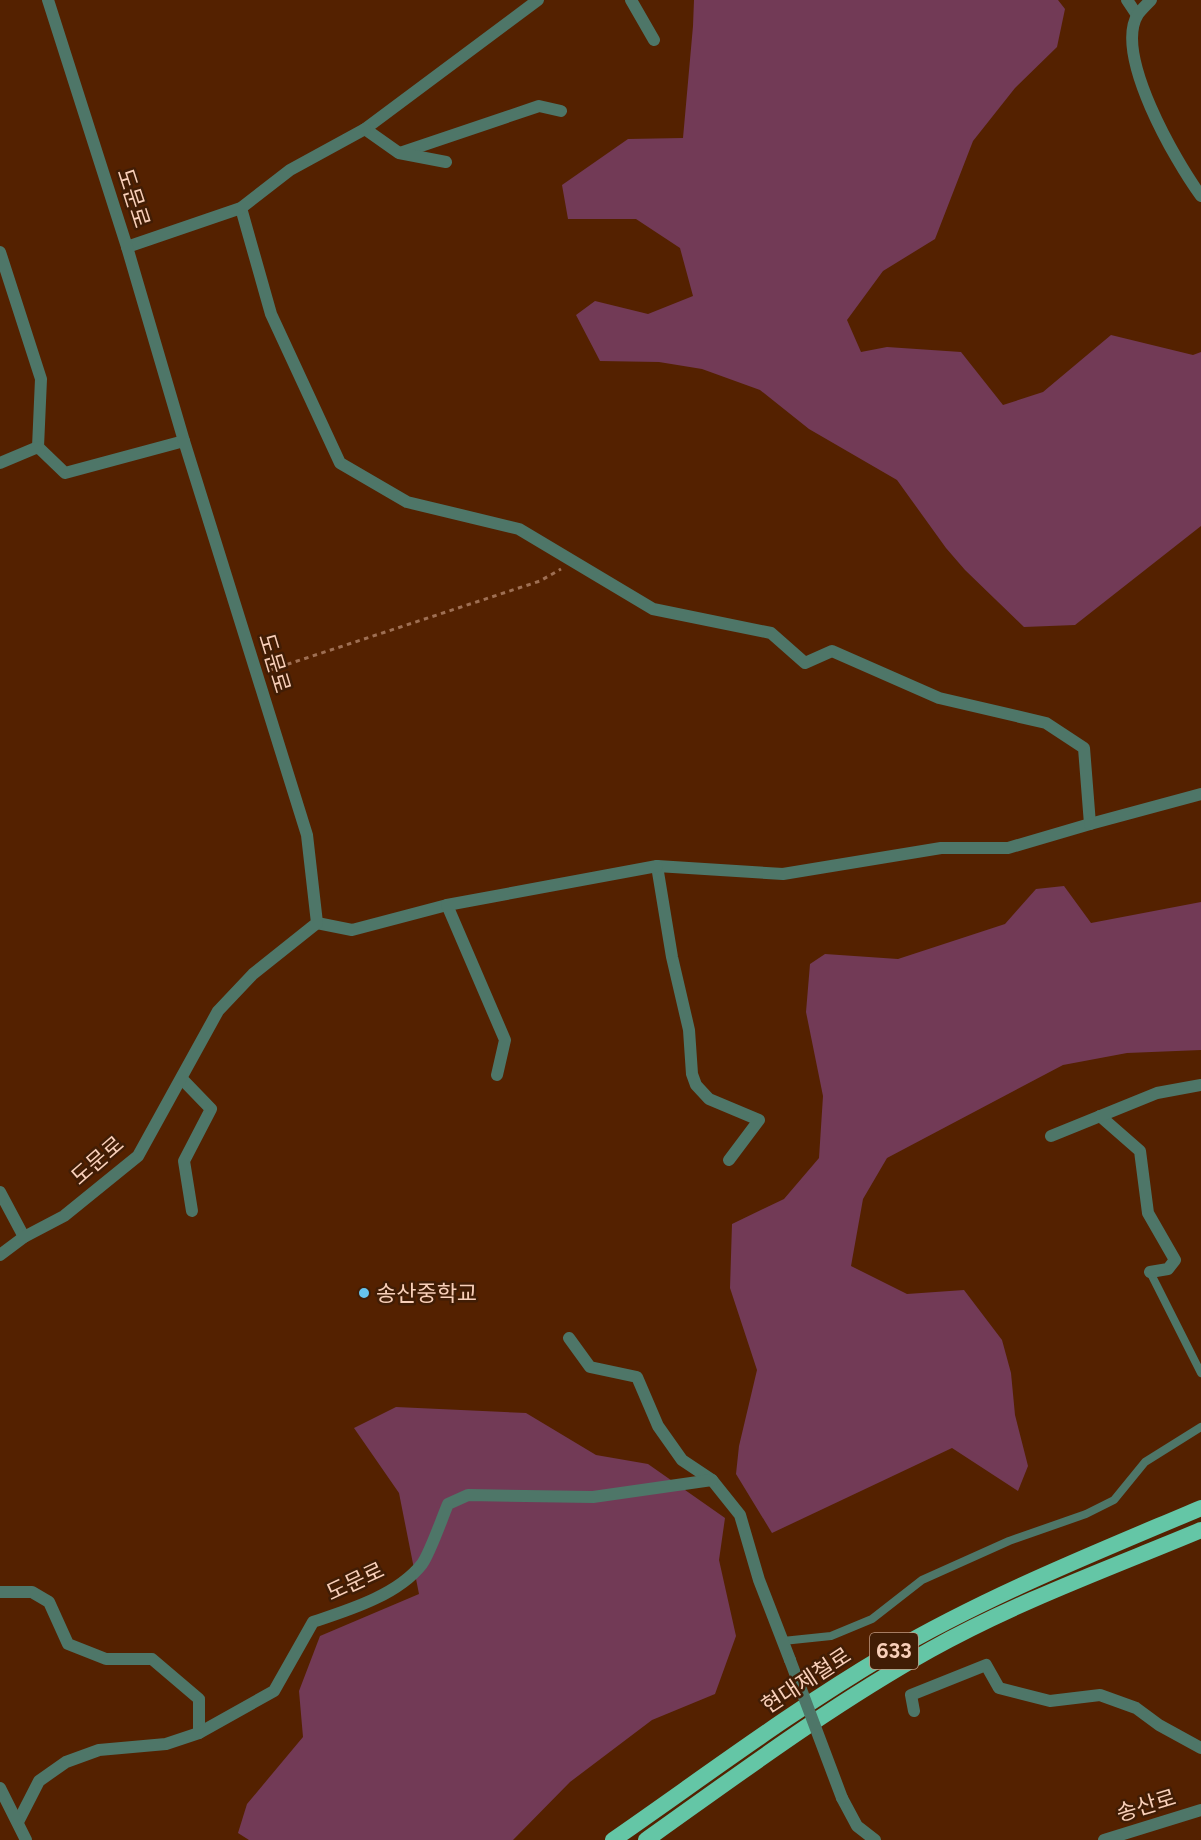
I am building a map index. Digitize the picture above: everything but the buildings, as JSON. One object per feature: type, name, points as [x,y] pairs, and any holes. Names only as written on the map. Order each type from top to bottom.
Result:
[{"type":"highway","name":"현대제철로","points":[[613,1840],[821,1696],[889,1653],[1013,1589],[1201,1506]]},
{"type":"highway","name":"현대제철로","points":[[646,1840],[833,1708],[933,1649],[995,1618],[1196,1533]]},
{"type":"street","name":"도문로","points":[[0,1255],[24,1237],[64,1216],[138,1156],[218,1011],[253,974],[317,923],[307,835],[184,441],[127,247],[48,0]]},
{"type":"street","points":[[127,247],[240,208],[290,170],[365,129],[538,0]]},
{"type":"street","points":[[631,0],[654,40]]},
{"type":"street","points":[[1127,0],[1137,15]]},
{"type":"street","points":[[1151,0],[1137,15],[1134,34],[1135,63],[1148,100],[1178,163],[1201,196]]},
{"type":"street","points":[[399,153],[538,106],[561,111]]},
{"type":"street","points":[[365,129],[399,153],[446,162]]},
{"type":"street","points":[[240,208],[271,314],[340,463],[407,502],[519,529],[652,609],[771,633],[805,663],[832,651],[939,698],[1046,723],[1084,748],[1090,824]]},
{"type":"street","points":[[0,252],[41,379],[38,447],[65,473],[184,441]]},
{"type":"street","points":[[0,463],[38,447]]},
{"type":"street","points":[[317,923],[352,930],[447,905],[657,866],[783,874],[940,848],[1008,848],[1201,794]]},
{"type":"street","points":[[657,866],[672,957],[689,1030],[692,1074],[696,1085],[709,1099],[759,1120],[729,1160]]},
{"type":"street","points":[[447,905],[505,1040],[497,1075]]},
{"type":"street","points":[[182,1079],[211,1109],[184,1161],[192,1211]]},
{"type":"street","points":[[1051,1136],[1157,1094],[1201,1084]]},
{"type":"street","points":[[1100,1116],[1140,1151],[1148,1214],[1175,1260],[1167,1269],[1150,1272]]},
{"type":"street","points":[[0,1192],[24,1237]]},
{"type":"street","points":[[569,1338],[590,1367],[636,1377],[658,1426],[682,1460],[712,1480],[740,1515],[759,1580],[842,1798],[857,1826],[875,1840]]},
{"type":"street","name":"도문로","points":[[18,1822],[39,1781],[66,1762],[99,1750],[166,1744],[199,1733],[274,1692],[313,1622],[393,1589],[423,1563],[448,1504],[468,1495],[593,1497],[712,1480]]},
{"type":"street","points":[[0,1592],[32,1592],[49,1602],[68,1644],[106,1659],[152,1659],[199,1698],[199,1733]]},
{"type":"street","points":[[914,1711],[911,1695],[986,1665],[999,1688],[1050,1701],[1100,1695],[1136,1708],[1159,1725],[1201,1748]]},
{"type":"street","points":[[0,1788],[26,1840]]},
{"type":"street","name":"송산로","points":[[1104,1840],[1201,1810]]},
{"type":"lane","points":[[1150,1272],[1201,1372]]},
{"type":"lane","points":[[783,1641],[831,1636],[872,1619],[922,1580],[1009,1541],[1086,1514],[1114,1500],[1145,1462],[1201,1427]]},
{"type":"path","points":[[257,674],[540,581],[573,561]]},
{"type":"shaded area","points":[[694,0],[1058,0],[1065,9],[1057,47],[1015,88],[973,141],[935,239],[883,271],[847,320],[861,352],[887,347],[961,352],[1003,405],[1043,392],[1111,335],[1193,355],[1201,352],[1201,526],[1075,625],[1024,627],[965,570],[946,548],[897,480],[809,429],[760,390],[702,369],[659,362],[600,361],[576,315],[595,301],[648,314],[693,296],[680,248],[636,219],[568,219],[562,185],[628,139],[683,138]]},
{"type":"shaded area","points":[[1064,886],[1091,923],[1201,902],[1201,1050],[1127,1053],[1063,1065],[887,1158],[863,1199],[851,1266],[907,1294],[964,1290],[1002,1340],[1011,1373],[1015,1415],[1028,1466],[1018,1491],[952,1448],[772,1533],[736,1474],[739,1446],[757,1370],[730,1288],[732,1224],[784,1199],[819,1158],[823,1096],[806,1012],[810,964],[825,954],[898,959],[1005,924],[1036,889]]},
{"type":"shaded area","points":[[396,1407],[526,1413],[596,1455],[648,1464],[725,1518],[719,1560],[736,1636],[715,1694],[652,1720],[570,1782],[513,1840],[249,1840],[238,1833],[247,1804],[303,1737],[299,1691],[320,1636],[419,1594],[399,1493],[354,1428]]},
{"type":"place","name":"송산중학교","points":[[364,1293]]}]
